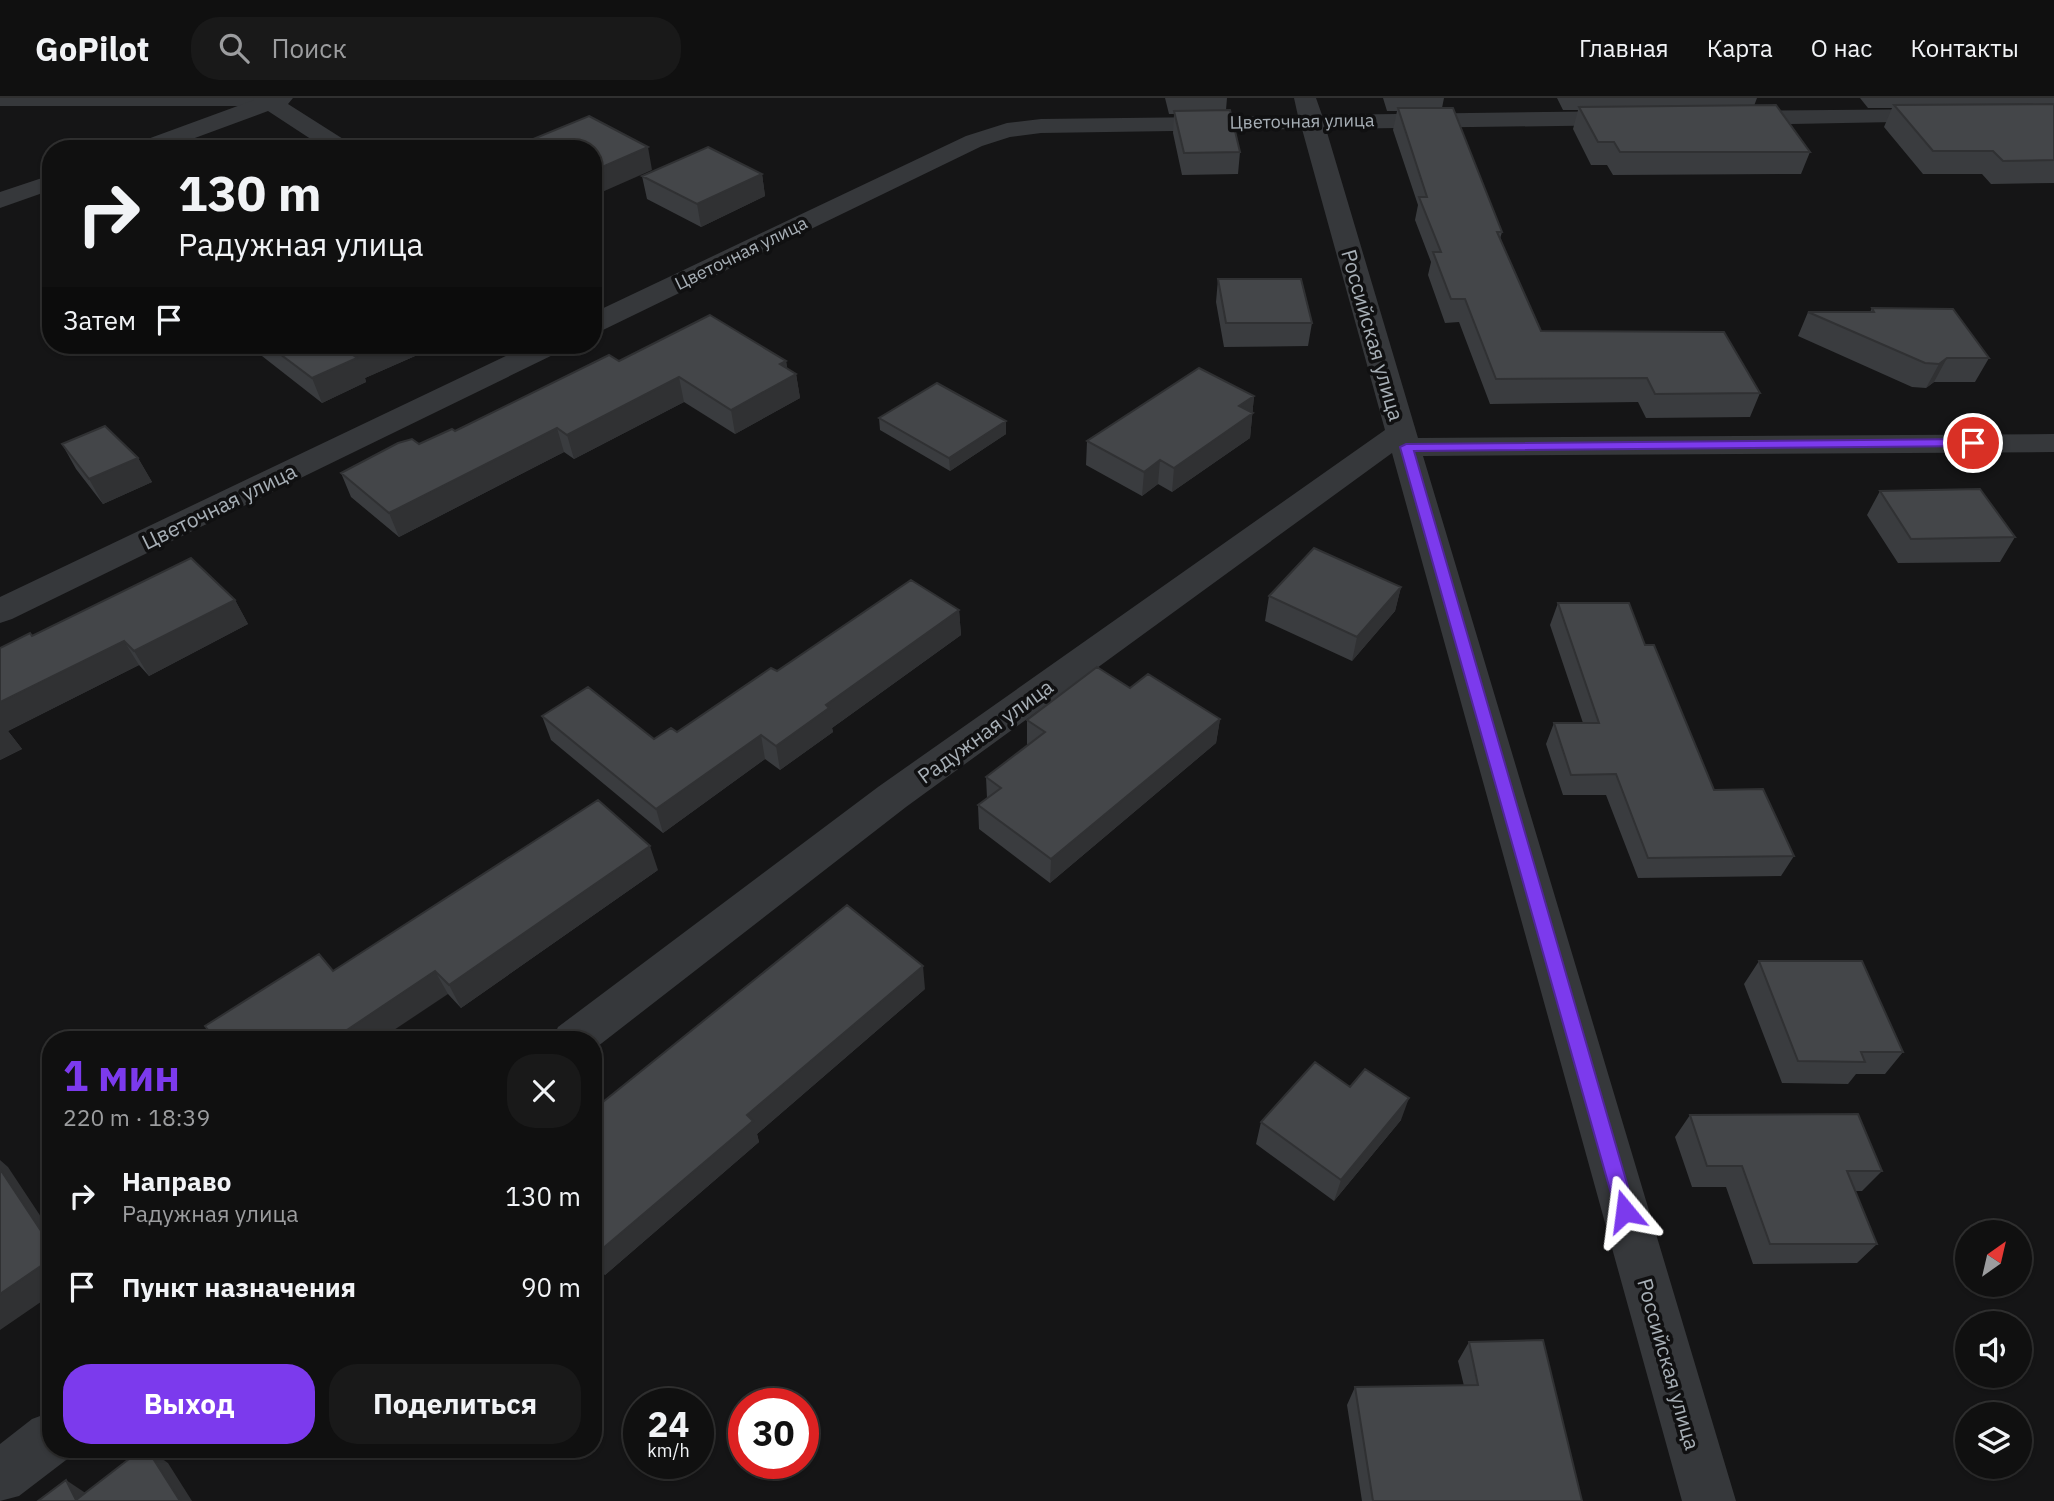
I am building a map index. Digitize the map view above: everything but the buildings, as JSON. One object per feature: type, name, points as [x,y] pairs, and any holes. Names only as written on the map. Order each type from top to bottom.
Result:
[{"type":"street","points":[[165,140],[272,99],[330,140]]},
{"type":"street","name":"Цветочная улица","points":[[602,315],[974,141],[1007,130],[1308,109],[1655,118]]},
{"type":"street","name":"Российская улица","points":[[1308,109],[1709,1501]]},
{"type":"street","points":[[1710,118],[1958,116]]},
{"type":"street","points":[[0,200],[42,185]]},
{"type":"street","name":"Цветочная улица","points":[[0,611],[532,354]]},
{"type":"street","points":[[1404,440],[2054,443]]},
{"type":"street","name":"Радужная улица","points":[[586,1031],[892,797],[1404,440]]},
{"type":"street","points":[[0,1477],[42,1445]]},
{"type":"lane","points":[[0,102],[272,99]]},
{"type":"route","points":[[1625,1211],[1406,447],[1973,443]]}]
